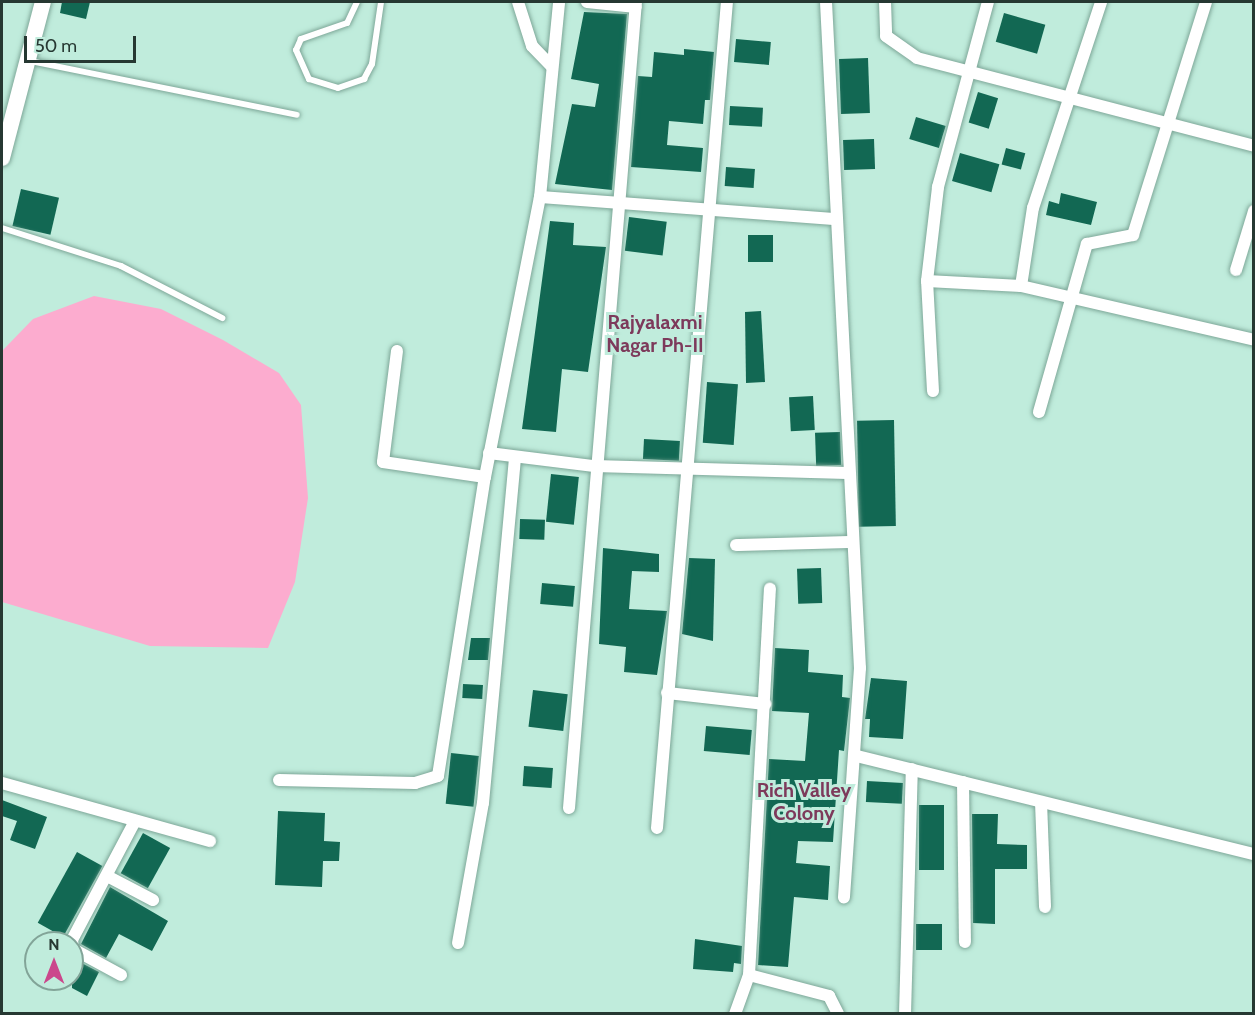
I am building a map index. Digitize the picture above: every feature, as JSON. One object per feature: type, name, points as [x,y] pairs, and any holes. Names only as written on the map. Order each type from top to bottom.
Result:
[{"type":"main road","points":[[2,158],[42,2]]},
{"type":"street","points":[[518,2],[532,46],[552,67]]},
{"type":"street","points":[[279,780],[415,783],[438,776],[484,477],[540,197],[559,2]]},
{"type":"street","points":[[569,808],[594,466],[620,203],[636,4],[587,2]]},
{"type":"street","points":[[657,828],[685,470],[727,2]]},
{"type":"street","points":[[826,2],[834,219],[860,669],[857,756],[844,897]]},
{"type":"street","points":[[885,2],[886,36],[892,46],[1067,100],[1254,146]]},
{"type":"street","points":[[933,391],[927,281],[938,187],[967,70],[988,2]]},
{"type":"street","points":[[1021,286],[1033,208],[1101,2]]},
{"type":"street","points":[[1039,412],[1091,240],[1133,235],[1170,124],[1206,2]]},
{"type":"street","points":[[540,197],[834,219]]},
{"type":"street","points":[[1236,270],[1254,211]]},
{"type":"street","points":[[927,281],[1021,286],[1075,296],[1254,340]]},
{"type":"street","points":[[397,351],[383,462],[484,477]]},
{"type":"street","points":[[489,453],[594,466],[848,473]]},
{"type":"street","points":[[458,943],[483,803],[515,457]]},
{"type":"street","points":[[736,545],[852,542]]},
{"type":"street","points":[[735,1014],[749,975],[770,589]]},
{"type":"street","points":[[667,693],[765,704]]},
{"type":"street","points":[[857,756],[1254,854]]},
{"type":"street","points":[[905,1014],[912,770]]},
{"type":"street","points":[[963,782],[965,942]]},
{"type":"street","points":[[2,783],[210,841]]},
{"type":"street","points":[[1041,802],[1045,907]]},
{"type":"street","points":[[121,975],[73,949],[72,940],[135,821]]},
{"type":"street","points":[[106,876],[153,900]]},
{"type":"street","points":[[749,975],[829,996],[838,1014]]},
{"type":"lane","points":[[357,2],[347,23],[301,39],[297,57],[309,79],[338,88],[364,79],[372,64],[381,2]]},
{"type":"lane","points":[[27,61],[297,115]]},
{"type":"lane","points":[[2,228],[121,266],[222,318]]},
{"type":"shaded area","points":[[94,296],[161,309],[223,340],[279,373],[301,405],[308,498],[295,582],[268,648],[150,646],[2,602],[2,351],[33,319]]},
{"type":"building","points":[[62,2],[90,2],[86,19],[60,13]]},
{"type":"building","points":[[584,12],[627,14],[612,190],[555,184],[572,104],[595,107],[599,84],[571,79]]},
{"type":"building","points":[[1004,13],[1045,25],[1037,54],[996,42]]},
{"type":"building","points":[[736,39],[771,42],[769,65],[734,62]]},
{"type":"building","points":[[684,49],[714,52],[710,100],[705,100],[703,124],[669,121],[667,145],[703,148],[701,172],[631,167],[638,76],[652,77],[654,52],[684,55]]},
{"type":"building","points":[[868,58],[870,113],[841,114],[839,59]]},
{"type":"building","points":[[978,92],[998,98],[989,129],[969,123]]},
{"type":"building","points":[[730,106],[763,108],[762,127],[729,125]]},
{"type":"building","points":[[916,117],[946,126],[939,148],[909,139]]},
{"type":"building","points":[[874,139],[875,169],[844,170],[843,140]]},
{"type":"building","points":[[1006,148],[1025,153],[1021,170],[1002,164]]},
{"type":"building","points":[[960,153],[999,164],[991,192],[952,181]]},
{"type":"building","points":[[726,167],[755,169],[754,188],[725,186]]},
{"type":"building","points":[[21,189],[59,198],[50,235],[12,226]]},
{"type":"building","points":[[1061,193],[1097,202],[1091,225],[1046,215],[1049,201],[1059,204]]},
{"type":"building","points":[[629,217],[667,222],[663,255],[625,251]]},
{"type":"building","points":[[550,221],[574,223],[573,245],[606,247],[588,372],[562,369],[556,432],[522,429]]},
{"type":"building","points":[[748,235],[773,235],[773,262],[748,262]]},
{"type":"building","points":[[761,311],[765,382],[746,383],[745,312]]},
{"type":"building","points":[[707,382],[738,384],[734,445],[703,443]]},
{"type":"building","points":[[813,396],[815,430],[791,431],[789,397]]},
{"type":"building","points":[[894,420],[896,526],[859,527],[857,421]]},
{"type":"building","points":[[840,432],[841,465],[816,466],[815,433]]},
{"type":"building","points":[[644,439],[680,441],[679,461],[643,459]]},
{"type":"building","points":[[551,474],[579,477],[574,525],[546,522]]},
{"type":"building","points":[[520,519],[545,520],[544,540],[519,539]]},
{"type":"building","points":[[603,548],[659,554],[659,572],[632,571],[629,609],[667,611],[657,675],[624,672],[626,647],[599,644]]},
{"type":"building","points":[[689,558],[715,559],[713,641],[682,634]]},
{"type":"building","points":[[821,568],[822,603],[798,604],[797,569]]},
{"type":"building","points":[[542,583],[575,586],[573,607],[540,604]]},
{"type":"building","points":[[471,638],[490,638],[488,660],[468,660]]},
{"type":"building","points":[[775,648],[809,650],[808,672],[843,675],[842,697],[850,698],[844,751],[839,750],[833,842],[798,841],[796,863],[830,866],[828,900],[794,897],[788,967],[758,965],[769,759],[805,761],[809,713],[772,711]]},
{"type":"building","points":[[871,678],[907,681],[903,739],[869,737],[870,719],[865,719]]},
{"type":"building","points":[[463,684],[483,685],[482,699],[462,698]]},
{"type":"building","points":[[533,690],[568,694],[563,731],[528,727]]},
{"type":"building","points":[[706,726],[752,730],[750,755],[704,751]]},
{"type":"building","points":[[451,753],[479,756],[474,807],[446,804]]},
{"type":"building","points":[[524,766],[553,768],[552,788],[523,786]]},
{"type":"building","points":[[867,781],[903,783],[902,804],[866,802]]},
{"type":"building","points":[[2,800],[47,817],[35,849],[10,840],[17,821],[2,816]]},
{"type":"building","points":[[919,805],[944,805],[944,870],[919,870]]},
{"type":"building","points":[[278,811],[325,813],[324,841],[340,842],[339,861],[323,861],[322,887],[275,885]]},
{"type":"building","points":[[972,814],[998,814],[997,844],[1027,845],[1027,869],[995,869],[995,924],[973,923]]},
{"type":"building","points":[[143,833],[170,848],[148,888],[121,873]]},
{"type":"building","points":[[77,852],[102,866],[66,931],[52,931],[38,923]]},
{"type":"building","points":[[110,887],[168,921],[152,951],[119,934],[106,958],[84,946],[84,938]]},
{"type":"building","points":[[916,924],[942,924],[942,950],[916,950]]},
{"type":"building","points":[[695,939],[742,946],[741,964],[734,963],[733,972],[693,969]]},
{"type":"building","points":[[84,964],[99,972],[87,996],[78,991],[84,991]]},
{"type":"district","name":"Rajyalaxmi Nagar Ph-II","points":[[655,334]]},
{"type":"district","name":"Rich Valley Colony","points":[[804,802]]}]
